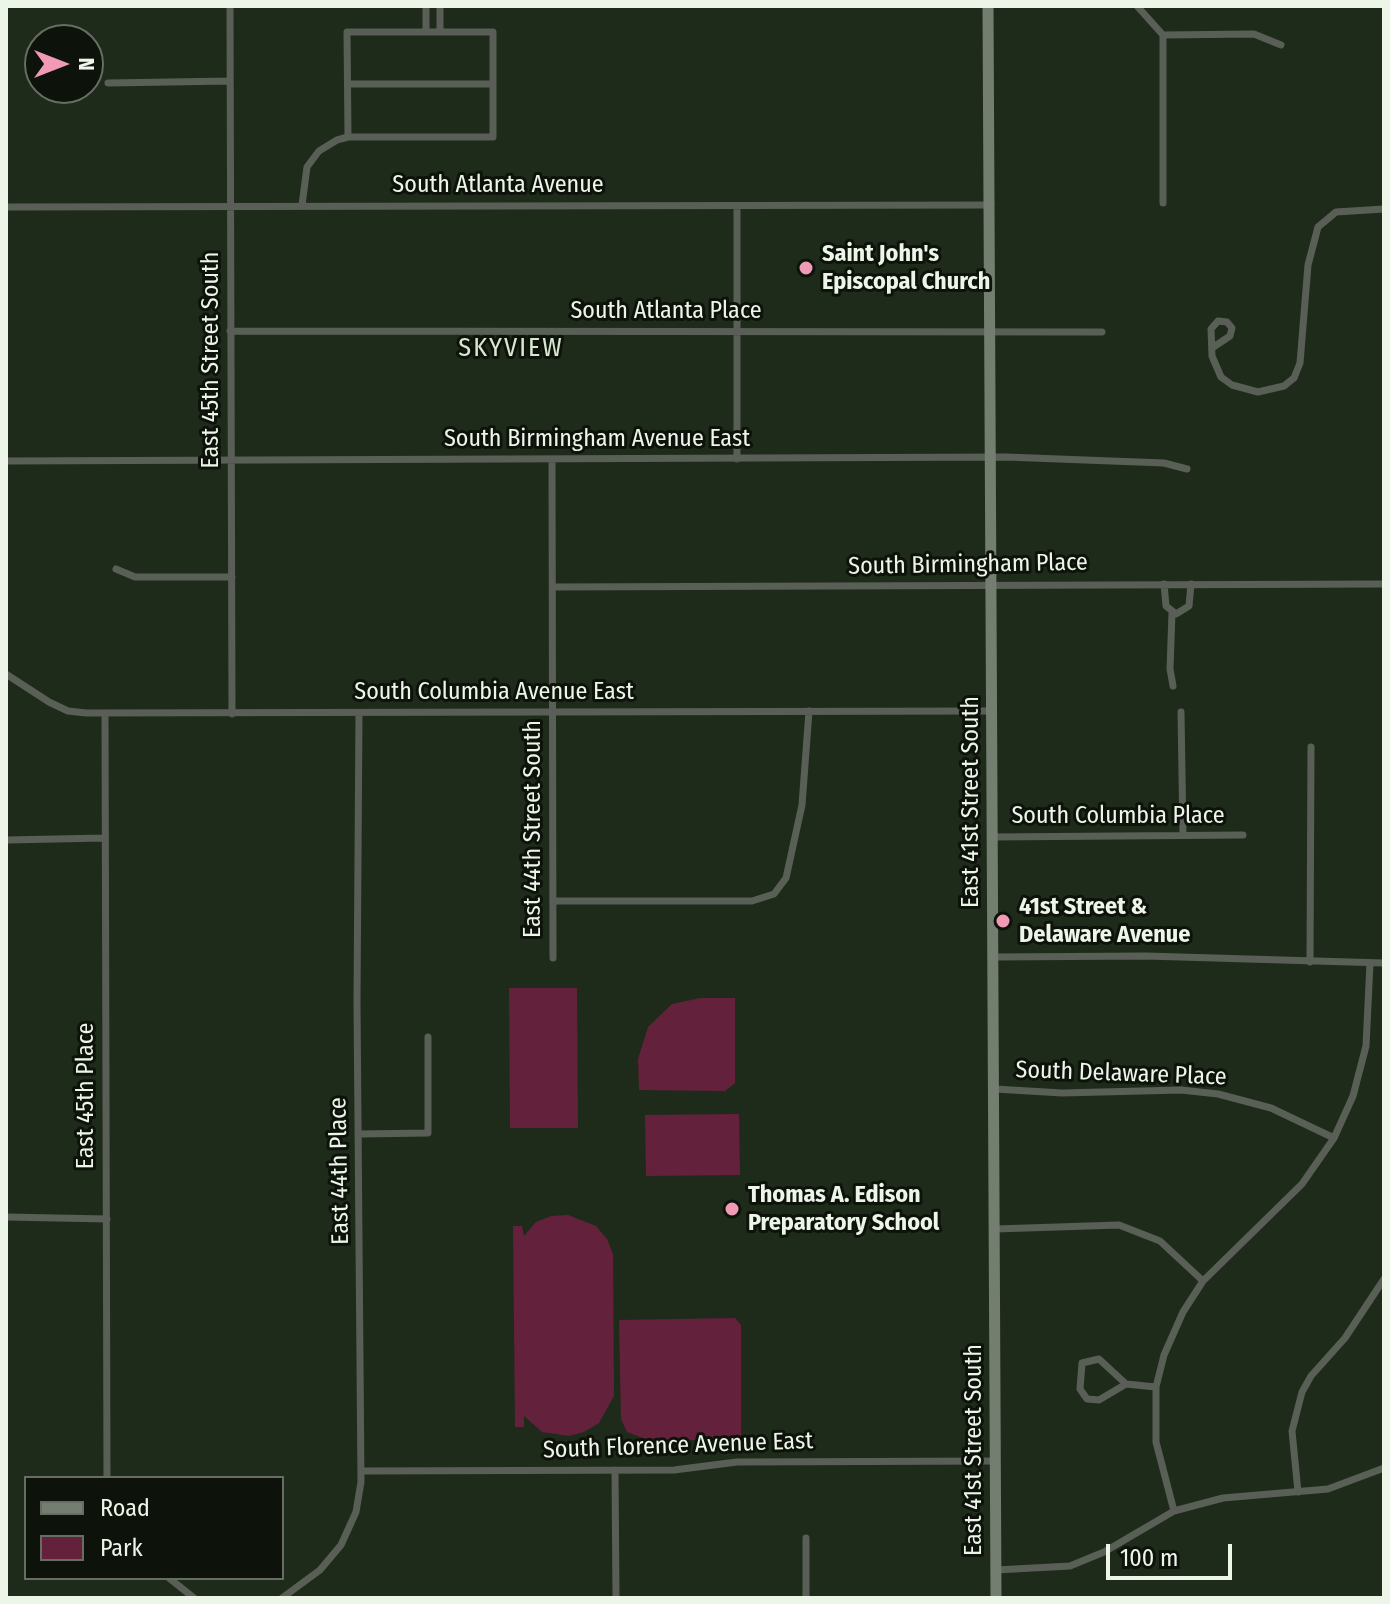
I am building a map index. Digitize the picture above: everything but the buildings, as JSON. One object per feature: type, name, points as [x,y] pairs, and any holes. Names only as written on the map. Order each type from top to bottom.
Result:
[{"type":"main road","name":"East 41st Street South","points":[[988,6],[996,1598]]},
{"type":"street","name":"East 45th Street South","points":[[230,6],[232,714]]},
{"type":"street","points":[[426,6],[426,32]]},
{"type":"street","points":[[440,6],[440,31]]},
{"type":"street","points":[[1137,6],[1163,35],[1163,203]]},
{"type":"street","points":[[302,205],[307,167],[319,151],[348,137],[493,137],[493,32],[347,32],[348,137]]},
{"type":"street","points":[[1163,35],[1254,34],[1281,45]]},
{"type":"street","points":[[108,83],[230,81]]},
{"type":"street","points":[[348,84],[493,84]]},
{"type":"street","name":"South Atlanta Avenue","points":[[6,207],[991,205]]},
{"type":"street","points":[[737,206],[737,459]]},
{"type":"street","points":[[1212,348],[1215,369],[1232,385],[1258,392],[1284,386],[1300,363],[1308,265],[1318,227],[1336,212],[1384,209]]},
{"type":"street","name":"South Atlanta Place","points":[[230,331],[1102,332]]},
{"type":"street","name":"South Birmingham Avenue East","points":[[6,461],[991,458],[1164,463],[1187,469]]},
{"type":"street","name":"East 44th Street South","points":[[552,459],[553,958]]},
{"type":"street","points":[[116,569],[135,577],[232,577]]},
{"type":"street","points":[[1164,584],[1166,606],[1172,613],[1170,669],[1173,686]]},
{"type":"street","points":[[1172,613],[1181,614],[1189,606],[1191,584]]},
{"type":"street","name":"South Birmingham Place","points":[[553,587],[1384,584]]},
{"type":"street","name":"South Columbia Avenue East","points":[[6,674],[68,711],[105,714],[993,711]]},
{"type":"street","points":[[554,901],[752,901],[774,894],[786,878],[806,782],[809,711]]},
{"type":"street","points":[[1181,712],[1183,835]]},
{"type":"street","name":"East 44th Place","points":[[282,1598],[320,1570],[341,1545],[356,1512],[361,1471],[359,713]]},
{"type":"street","name":"East 45th Place","points":[[105,714],[107,1476]]},
{"type":"street","points":[[1310,962],[1311,747]]},
{"type":"street","name":"South Columbia Place","points":[[993,837],[1243,835]]},
{"type":"street","points":[[6,840],[105,838]]},
{"type":"street","points":[[995,957],[1384,963]]},
{"type":"street","points":[[1174,1511],[1156,1442],[1156,1387],[1173,1333],[1203,1281],[1302,1184],[1334,1138],[1353,1096],[1366,1046],[1370,963]]},
{"type":"street","points":[[360,1134],[428,1133],[428,1037]]},
{"type":"street","name":"South Delaware Place","points":[[995,1089],[1062,1093],[1181,1090],[1218,1094],[1271,1108],[1334,1138]]},
{"type":"street","points":[[6,1217],[107,1219]]},
{"type":"street","points":[[995,1229],[1119,1225],[1160,1241],[1203,1281]]},
{"type":"street","points":[[1298,1492],[1292,1431],[1302,1392],[1311,1376],[1345,1338],[1384,1279]]},
{"type":"street","points":[[1126,1384],[1099,1359],[1082,1363],[1080,1389],[1087,1399],[1099,1400],[1126,1384],[1156,1387]]},
{"type":"street","name":"South Florence Avenue East","points":[[361,1471],[674,1470],[737,1462],[996,1461]]},
{"type":"street","points":[[996,1570],[1055,1568],[1085,1561],[1174,1511],[1223,1498],[1350,1484],[1384,1468]]},
{"type":"street","points":[[615,1470],[616,1598]]},
{"type":"street","points":[[806,1538],[806,1598]]},
{"type":"street","points":[[172,1580],[194,1598]]},
{"type":"green space","points":[[509,988],[577,988],[578,1128],[510,1128]]},
{"type":"green space","points":[[700,998],[735,998],[735,1083],[725,1091],[639,1090],[638,1059],[648,1027],[672,1004]]},
{"type":"green space","points":[[739,1114],[740,1175],[646,1176],[645,1115]]},
{"type":"green space","points":[[568,1215],[596,1226],[607,1239],[613,1254],[614,1396],[599,1423],[569,1436],[542,1432],[524,1416],[524,1427],[515,1427],[513,1226],[522,1226],[524,1236],[536,1222],[551,1216]]},
{"type":"green space","points":[[735,1318],[741,1325],[741,1440],[648,1440],[627,1432],[621,1419],[619,1320]]},
{"type":"place","name":"Saint John's Episcopal Church","points":[[806,268]]},
{"type":"place","name":"41st Street & Delaware Avenue","points":[[1003,921]]},
{"type":"place","name":"Thomas A. Edison Preparatory School","points":[[732,1209]]},
{"type":"district","name":"SKYVIEW","points":[[511,349]]}]
